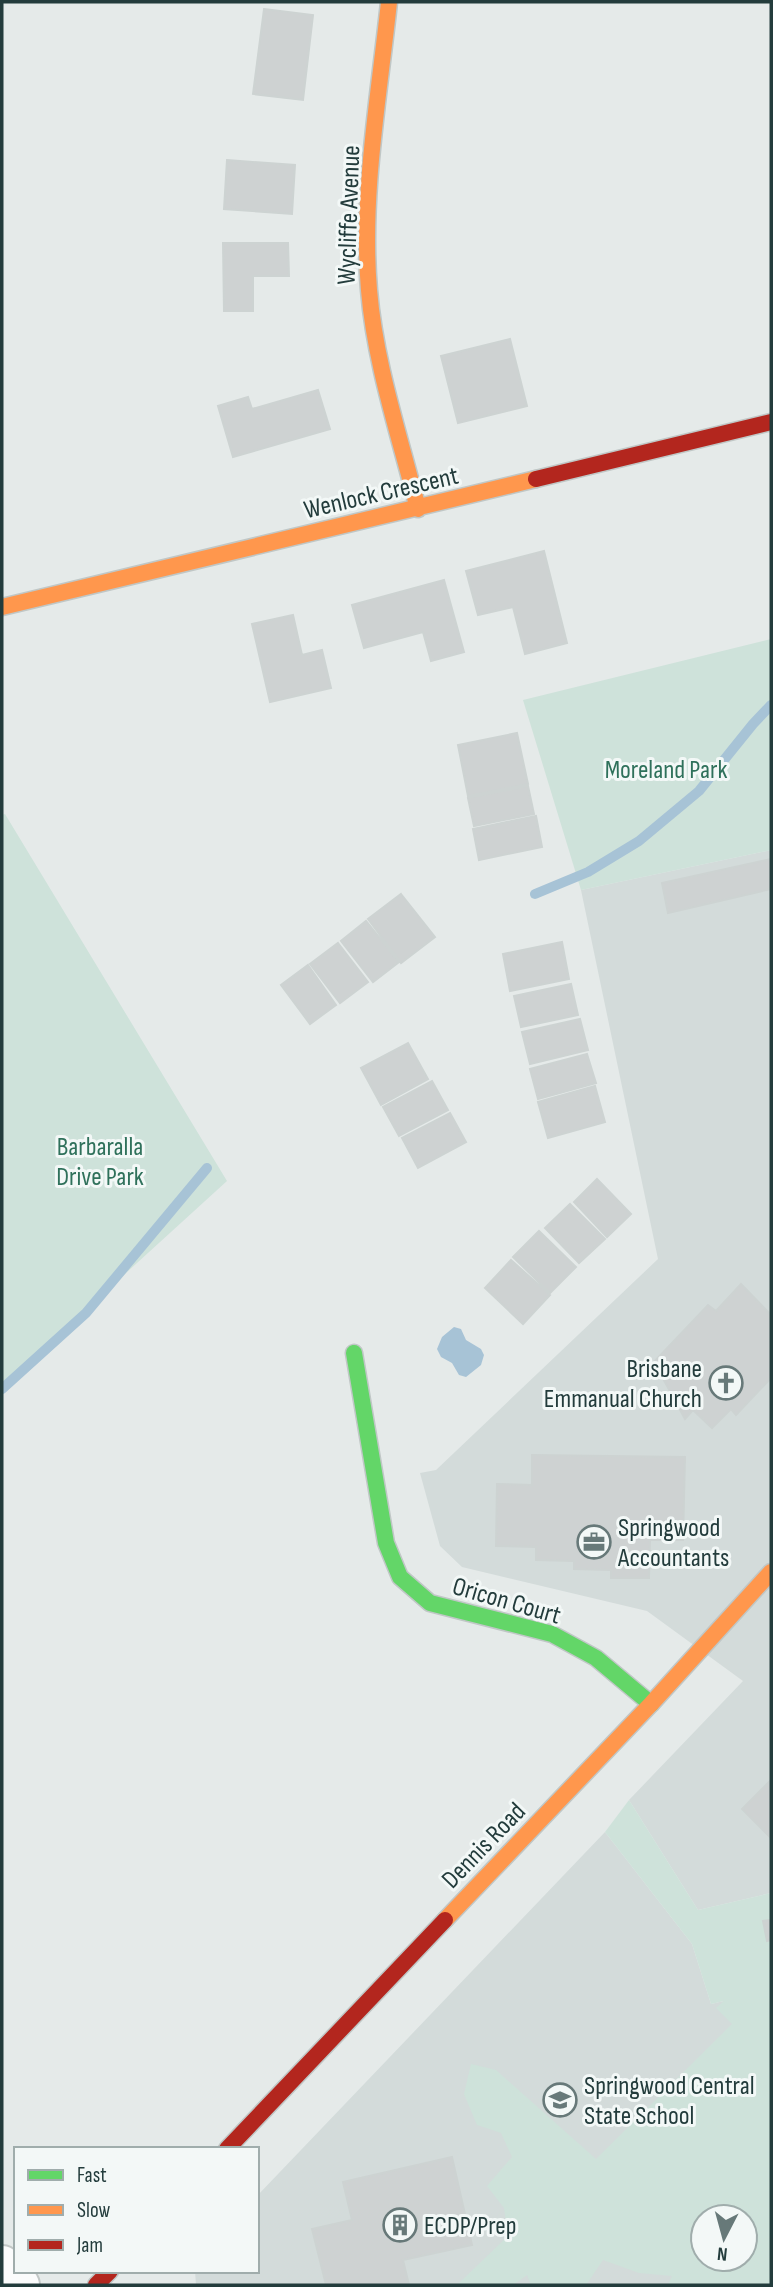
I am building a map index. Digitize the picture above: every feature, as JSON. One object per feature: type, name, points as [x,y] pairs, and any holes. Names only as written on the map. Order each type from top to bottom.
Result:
[{"type":"street","name":"Wycliffe Avenue","points":[[389,2],[368,199],[369,289],[377,349],[418,509]]},
{"type":"street","name":"Wenlock Crescent","points":[[2,607],[771,422]]},
{"type":"street","name":"Oricon Court","points":[[354,1353],[386,1544],[400,1577],[430,1603],[552,1634],[596,1658],[651,1704]]},
{"type":"street","name":"Dennis Road","points":[[229,2147],[651,1704],[771,1572]]},
{"type":"street","points":[[2,2266],[20,2285]]},
{"type":"shaded area","points":[[771,850],[771,1893],[698,1910],[629,1800],[743,1681],[647,1611],[462,1567],[440,1546],[420,1473],[436,1470],[658,1259],[581,890]]},
{"type":"shaded area","name":"Springwood Central State School","points":[[605,1832],[692,1944],[711,2004],[771,1990],[771,2285],[196,2285],[195,2273],[259,2273],[259,2194]]},
{"type":"green space","name":"Moreland Park","points":[[771,639],[771,850],[581,890],[523,700]]},
{"type":"green space","name":"Barbaralla Drive Park","points":[[5,814],[227,1181],[2,1386],[2,815]]},
{"type":"green space","points":[[629,1800],[698,1910],[771,1893],[771,2285],[668,2285],[672,2276],[639,2273],[603,2260],[586,2285],[531,2285],[527,2275],[513,2285],[457,2285],[508,2236],[504,2208],[487,2186],[512,2157],[501,2133],[477,2125],[464,2094],[471,2064],[496,2070],[596,2159],[732,2024],[716,2008],[724,2001],[711,2004],[692,1944],[605,1832]]},
{"type":"water","points":[[454,1327],[461,1329],[466,1340],[481,1349],[484,1355],[481,1365],[466,1377],[459,1375],[452,1363],[441,1357],[437,1349],[442,1337]]},
{"type":"building","points":[[264,9],[313,15],[303,100],[253,94]]},
{"type":"building","points":[[227,160],[295,165],[292,214],[224,209]]},
{"type":"building","points":[[223,243],[288,243],[289,276],[253,276],[253,311],[224,311]]},
{"type":"building","points":[[510,339],[527,406],[458,423],[441,356]]},
{"type":"building","points":[[318,390],[330,429],[233,457],[218,406],[248,397],[252,409]]},
{"type":"building","points":[[544,551],[567,643],[525,654],[513,607],[478,615],[466,571]]},
{"type":"building","points":[[444,580],[464,652],[431,661],[423,632],[364,648],[352,605]]},
{"type":"building","points":[[293,615],[302,655],[322,650],[331,688],[270,702],[252,624]]},
{"type":"building","points":[[517,733],[528,784],[468,796],[458,745]]},
{"type":"building","points":[[528,786],[534,814],[474,826],[468,798]]},
{"type":"building","points":[[536,816],[542,847],[479,860],[473,829]]},
{"type":"building","points":[[771,859],[771,889],[668,913],[662,883]]},
{"type":"building","points":[[401,894],[435,937],[401,963],[368,919]]},
{"type":"building","points":[[366,921],[399,962],[373,982],[341,941]]},
{"type":"building","points":[[562,942],[569,979],[510,991],[503,954]]},
{"type":"building","points":[[338,943],[368,982],[340,1003],[310,964]]},
{"type":"building","points":[[308,965],[336,1005],[310,1024],[281,985]]},
{"type":"building","points":[[571,984],[578,1015],[521,1027],[514,996]]},
{"type":"building","points":[[580,1019],[588,1050],[530,1064],[522,1032]]},
{"type":"building","points":[[408,1043],[428,1079],[381,1105],[361,1068]]},
{"type":"building","points":[[587,1054],[596,1083],[538,1099],[530,1069]]},
{"type":"building","points":[[432,1081],[448,1110],[399,1136],[383,1107]]},
{"type":"building","points":[[595,1086],[605,1122],[548,1138],[538,1102]]},
{"type":"building","points":[[450,1113],[466,1142],[418,1168],[402,1138]]},
{"type":"building","points":[[597,1179],[631,1214],[607,1237],[574,1202]]},
{"type":"building","points":[[570,1204],[605,1239],[579,1263],[545,1228]]},
{"type":"building","points":[[539,1231],[576,1267],[550,1293],[513,1257]]},
{"type":"building","points":[[511,1260],[550,1295],[523,1324],[485,1288]]},
{"type":"building","points":[[741,1284],[771,1315],[771,1378],[736,1415],[731,1409],[712,1428],[693,1410],[685,1419],[654,1362],[708,1305],[716,1311]]},
{"type":"building","points":[[532,1455],[685,1457],[683,1540],[650,1540],[649,1578],[611,1578],[611,1570],[574,1569],[574,1561],[536,1560],[536,1547],[496,1546],[497,1484],[532,1485]]},
{"type":"building","points":[[771,1780],[771,1838],[742,1809]]},
{"type":"building","points":[[771,1920],[771,1940],[767,1941],[763,1921]]},
{"type":"building","name":"ECDP/Prep","points":[[452,2157],[472,2245],[403,2260],[409,2285],[326,2285],[312,2229],[352,2220],[343,2182]]},
{"type":"waterway","points":[[535,894],[588,872],[639,841],[699,791],[771,705]]},
{"type":"waterway","points":[[2,1389],[86,1313],[207,1168]]},
{"type":"traffic: fast","points":[[354,1353],[386,1543],[400,1577],[430,1603],[552,1634],[596,1658],[651,1704]]},
{"type":"traffic: slow","points":[[389,2],[369,182],[369,290],[382,373],[418,509]]},
{"type":"traffic: slow","points":[[2,607],[536,479]]},
{"type":"traffic: slow","points":[[445,1920],[651,1704],[771,1572]]},
{"type":"traffic: jam","points":[[536,479],[771,422]]},
{"type":"traffic: jam","points":[[229,2147],[445,1920]]},
{"type":"traffic: jam","points":[[96,2285],[108,2273]]},
{"type":"place","name":"Brisbane Emmanual Church","points":[[726,1383]]},
{"type":"place","name":"Springwood Accountants","points":[[594,1542]]},
{"type":"place","name":"Springwood Central State School","points":[[560,2100]]},
{"type":"place","name":"ECDP/Prep","points":[[400,2225]]}]
